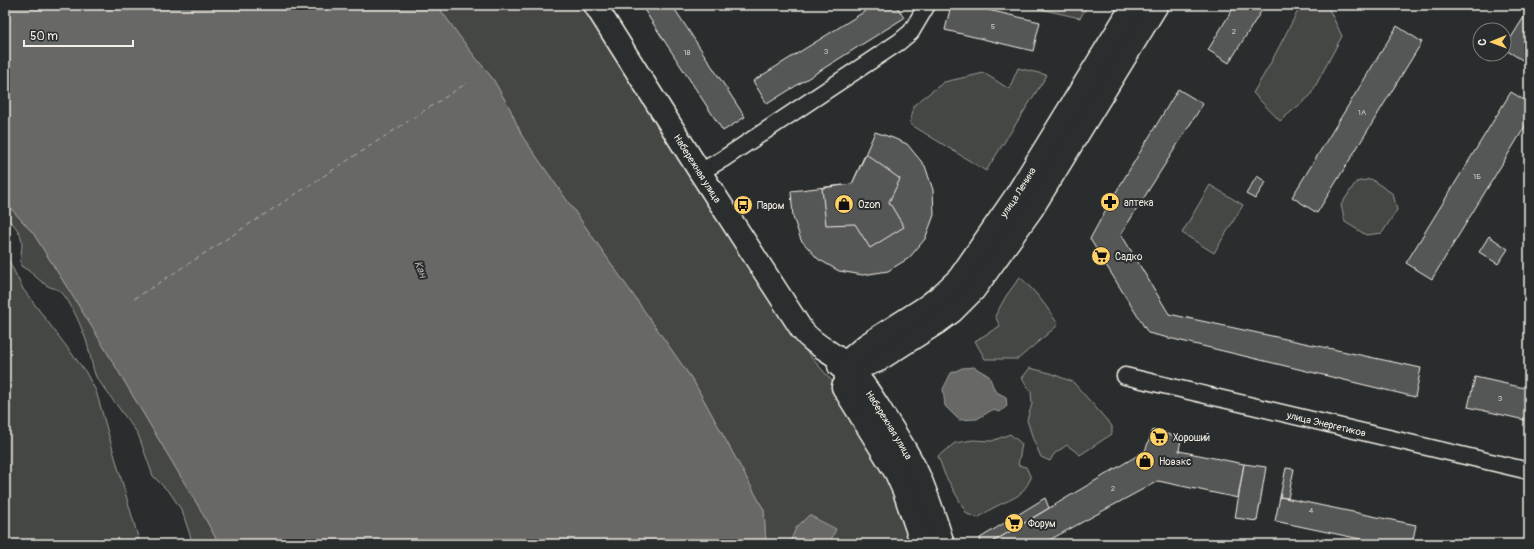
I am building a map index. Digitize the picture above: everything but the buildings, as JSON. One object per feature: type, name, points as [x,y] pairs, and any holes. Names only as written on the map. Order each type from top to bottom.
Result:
[{"type":"main road","name":"Набережная улица","points":[[595,5],[802,330],[806,340],[817,349],[852,400],[896,473],[904,491],[922,544]]},
{"type":"main road","name":"улица Ленина","points":[[1133,5],[1015,197],[959,278],[928,306],[866,345],[852,356],[848,367],[866,365],[877,361],[937,323],[952,312],[974,290],[1032,209],[1157,5]]},
{"type":"main road","name":"улица Ленина","points":[[817,349],[847,351],[866,345]]},
{"type":"main road","name":"улица Ленина","points":[[880,409],[876,382],[879,370],[886,358],[896,348]]},
{"type":"main road","name":"Набережная улица","points":[[817,349],[837,356],[861,380],[880,409],[905,448],[922,483],[943,544]]},
{"type":"main road","points":[[848,367],[846,381],[852,400]]},
{"type":"street","points":[[700,172],[723,159],[899,42],[911,32],[927,5]]},
{"type":"street","name":"улица Энергетиков","points":[[1125,376],[1529,471]]},
{"type":"shaded area","points":[[437,5],[583,5],[730,231],[804,349],[832,381],[895,486],[914,544],[829,544],[836,529],[790,541],[789,544],[766,544],[764,510],[694,382],[522,136],[510,109],[493,79],[468,48]]},
{"type":"shaded area","points":[[1022,5],[1088,5],[1080,18]]},
{"type":"shaded area","points":[[1301,5],[1327,5],[1342,36],[1310,96],[1280,121],[1253,93]]},
{"type":"shaded area","points":[[1018,68],[1047,75],[986,171],[910,124],[914,105],[944,82],[984,73],[1009,89]]},
{"type":"shaded area","points":[[1371,179],[1393,194],[1397,210],[1382,233],[1366,235],[1345,222],[1341,205],[1356,182]]},
{"type":"shaded area","points":[[1210,185],[1243,205],[1214,253],[1182,233]]},
{"type":"shaded area","points":[[5,202],[33,233],[92,327],[200,509],[219,544],[195,544],[192,541],[182,511],[171,494],[153,476],[138,434],[96,377],[84,334],[68,301],[60,291],[49,287],[21,266],[22,239],[16,228],[5,216]]},
{"type":"shaded area","points":[[5,253],[23,289],[85,371],[96,391],[140,544],[5,544]]},
{"type":"shaded area","points":[[1020,277],[1041,300],[1058,325],[1018,359],[985,359],[975,341],[1000,326],[995,316],[1006,296]]},
{"type":"shaded area","points":[[1030,368],[1050,373],[1073,382],[1112,426],[1112,434],[1080,455],[1067,445],[1054,454],[1050,461],[1041,457],[1027,420],[1032,404],[1031,392],[1022,378]]},
{"type":"shaded area","points":[[1010,434],[1022,444],[1018,465],[1026,467],[1031,478],[1021,493],[978,518],[967,514],[945,475],[938,456],[955,443],[973,440],[992,441]]},
{"type":"water","name":"Кан","points":[[5,5],[437,5],[468,48],[493,79],[510,109],[522,136],[694,382],[764,510],[766,544],[219,544],[200,509],[92,327],[33,233],[5,202]]},
{"type":"water","points":[[974,367],[989,376],[995,391],[1006,397],[1007,406],[1000,412],[992,410],[977,419],[959,420],[945,406],[943,389],[951,373],[962,368]]},
{"type":"water","points":[[809,515],[836,529],[829,544],[789,544],[796,528]]},
{"type":"ferry route","points":[[134,299],[467,83]]},
{"type":"place","name":"аптека","points":[[1110,202]]},
{"type":"place","name":"Ozon","points":[[844,204]]},
{"type":"place","name":"Паром","points":[[743,205]]},
{"type":"place","name":"Садко","points":[[1101,256]]},
{"type":"place","name":"Хороший","points":[[1159,437]]},
{"type":"place","name":"Новэкс","points":[[1145,461]]},
{"type":"place","name":"Форум","points":[[1014,523]]}]
